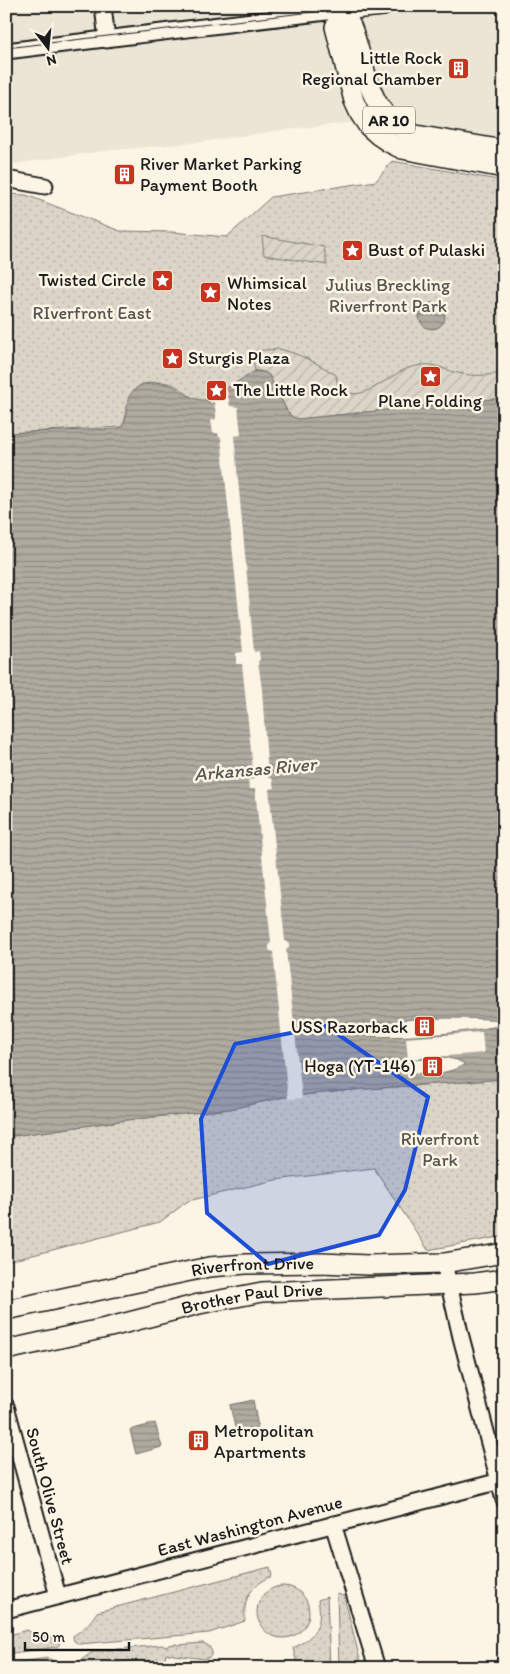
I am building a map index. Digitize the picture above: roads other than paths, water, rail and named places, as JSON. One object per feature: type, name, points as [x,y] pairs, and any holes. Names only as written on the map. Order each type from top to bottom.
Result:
[{"type":"main road","points":[[342,8],[383,6]]},
{"type":"main road","name":"AR 10","points":[[342,8],[352,29],[374,98],[380,110],[389,119],[404,130],[416,135],[504,150]]},
{"type":"main road","name":"AR 10","points":[[342,8],[335,27],[354,101],[368,126],[378,136],[402,149],[504,168]]},
{"type":"main road","name":"Riverfront Drive","points":[[6,1310],[209,1267],[246,1264],[321,1263],[368,1265],[444,1263],[504,1253]]},
{"type":"main road","name":"Brother Paul Drive","points":[[6,1350],[110,1327],[199,1304],[262,1292],[475,1283],[504,1279]]},
{"type":"street","points":[[103,6],[107,40]]},
{"type":"street","points":[[6,52],[342,8]]},
{"type":"street","points":[[6,179],[45,186]]},
{"type":"street","points":[[444,1263],[460,1336],[501,1480],[504,1500]]},
{"type":"street","name":"South Olive Street","points":[[6,1406],[58,1596]]},
{"type":"street","name":"East Washington Avenue","points":[[6,1610],[501,1480]]},
{"type":"street","points":[[333,1524],[377,1668]]},
{"type":"water","points":[[432,303],[441,307],[445,316],[441,325],[432,329],[423,325],[419,316],[423,307]]},
{"type":"water","name":"Arkansas River","points":[[255,371],[264,372],[269,375],[287,411],[291,416],[298,419],[504,398],[504,1020],[416,1019],[372,1024],[330,1033],[372,1037],[417,1036],[462,1032],[504,1025],[504,1079],[284,1097],[230,1109],[126,1120],[6,1137],[6,433],[117,429],[124,423],[128,399],[133,391],[141,385],[157,382],[173,386],[199,400],[207,400]],"holes":[[[443,1057],[465,1064],[444,1072],[422,1074],[407,1072],[402,1068],[403,1064],[415,1060]]]},
{"type":"water","points":[[253,1400],[258,1427],[236,1432],[230,1405]]},
{"type":"water","points":[[155,1423],[162,1447],[136,1454],[130,1430]]},
{"type":"tram line","points":[[6,48],[320,11],[378,6]]},
{"type":"place","name":"Little Rock Regional Chamber","points":[[458,68]]},
{"type":"place","name":"River Market Parking Payment Booth","points":[[124,174]]},
{"type":"place","name":"Bust of Pulaski","points":[[352,250]]},
{"type":"place","name":"Twisted Circle","points":[[162,280]]},
{"type":"place","name":"Whimsical Notes","points":[[211,293]]},
{"type":"place","name":"Sturgis Plaza","points":[[172,358]]},
{"type":"place","name":"Plane Folding","points":[[430,376]]},
{"type":"place","name":"The Little Rock","points":[[217,390]]},
{"type":"place","name":"USS Razorback","points":[[424,1027]]},
{"type":"place","name":"Hoga (YT-146)","points":[[432,1066]]},
{"type":"place","name":"Metropolitan Apartments","points":[[198,1441]]},
{"type":"park label","name":"Julius Breckling Riverfront Park","points":[[388,295]]},
{"type":"park label","name":"RIverfront East","points":[[92,313]]},
{"type":"park label","name":"Riverfront Park","points":[[440,1149]]}]
